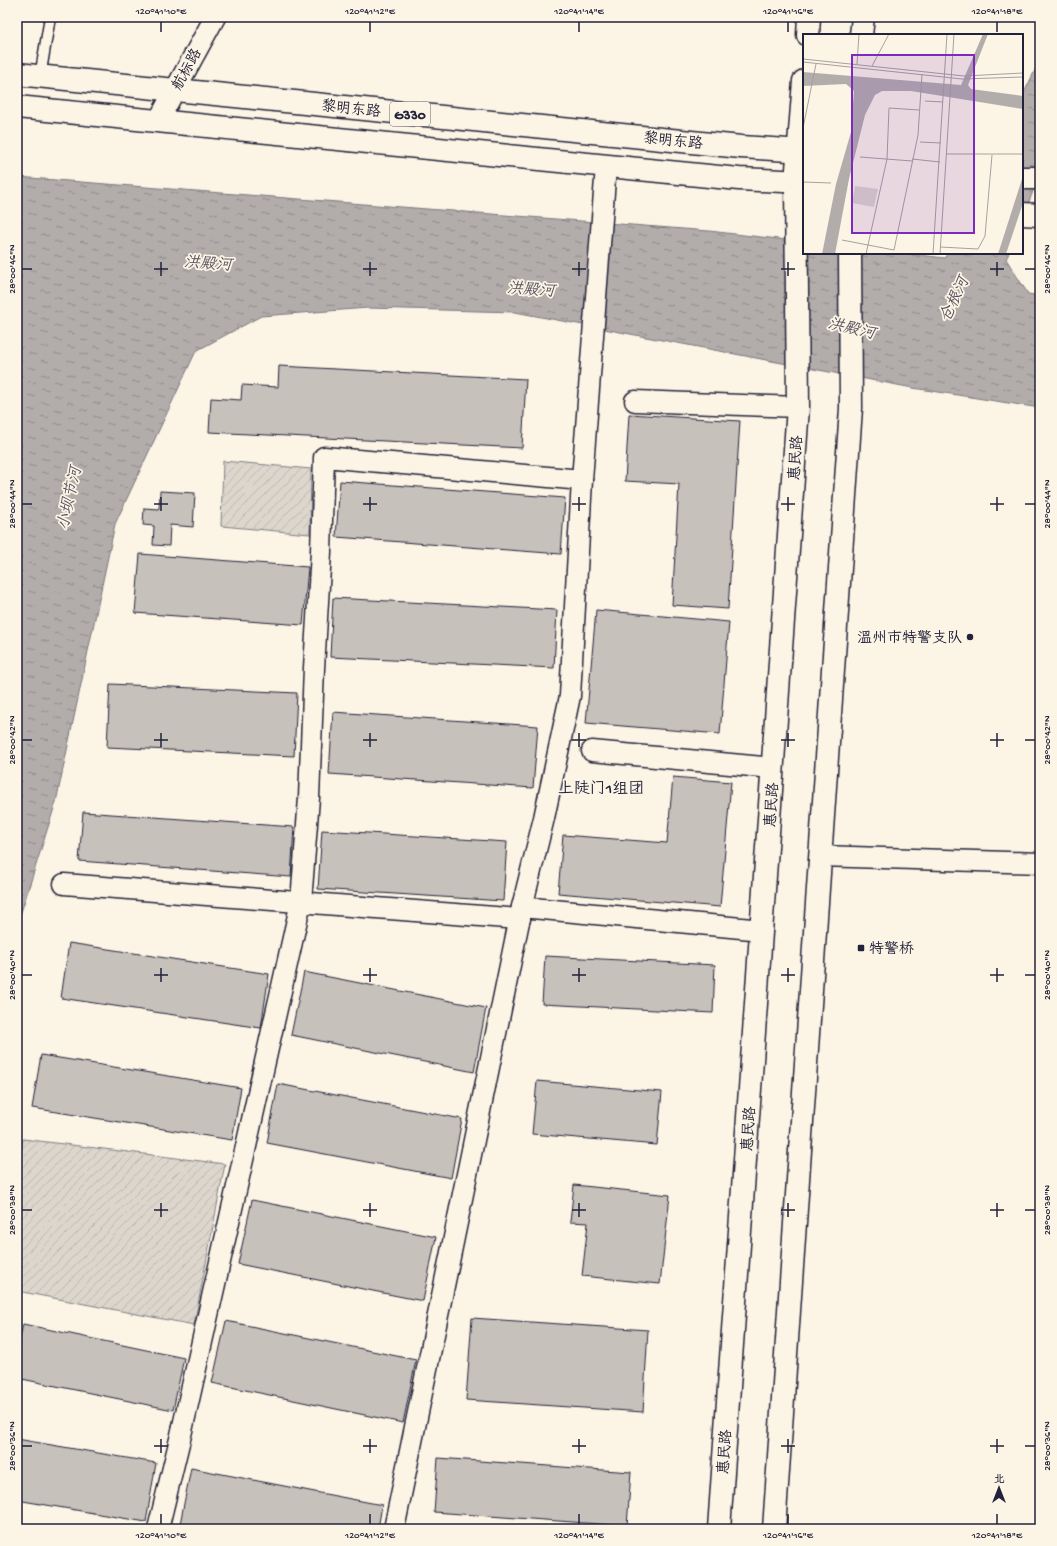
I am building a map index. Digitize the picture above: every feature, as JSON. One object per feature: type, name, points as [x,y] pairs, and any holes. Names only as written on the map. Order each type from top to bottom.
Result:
[{"type":"main road","points":[[808,34],[809,17]]},
{"type":"main road","points":[[861,34],[863,17]]},
{"type":"main road","name":"黎明东路","points":[[17,74],[741,147],[801,151]]},
{"type":"main road","name":"惠民路","points":[[719,1529],[798,404],[797,227],[803,104]]},
{"type":"main road","name":"G330","points":[[17,107],[739,179],[800,182]]},
{"type":"main road","points":[[1023,178],[1040,178]]},
{"type":"main road","points":[[1023,214],[1040,215]]},
{"type":"main road","points":[[774,1529],[852,400],[850,254]]},
{"type":"street","name":"航标路","points":[[158,121],[215,17]]},
{"type":"street","points":[[394,1529],[521,913],[544,818],[570,696],[582,480],[606,166]]},
{"type":"street","points":[[635,401],[798,404]]},
{"type":"street","points":[[158,1529],[183,1427],[301,902],[309,798],[324,457],[582,480]]},
{"type":"street","points":[[592,752],[773,768]]},
{"type":"street","points":[[821,856],[1040,863]]},
{"type":"street","points":[[64,884],[301,902],[521,913],[762,930]]},
{"type":"lane","points":[[40,77],[50,17]]},
{"type":"shaded area","points":[[223,461],[311,469],[310,534],[221,526]]},
{"type":"shaded area","points":[[23,1139],[225,1164],[194,1325],[17,1291],[17,1176]]},
{"type":"water","points":[[1040,60],[1040,174],[1023,216],[1023,95]]},
{"type":"water","points":[[17,177],[709,231],[803,242],[803,254],[911,254],[945,258],[947,254],[1008,254],[1006,259],[1028,294],[1040,296],[1040,408],[913,388],[515,312],[368,308],[261,316],[196,351],[115,524],[56,802],[17,925]]},
{"type":"building","points":[[279,366],[526,379],[522,448],[209,432],[211,398],[241,400],[242,385],[278,387]]},
{"type":"building","points":[[629,414],[740,421],[728,609],[672,605],[679,484],[625,481]]},
{"type":"building","points":[[340,481],[565,498],[561,554],[336,537]]},
{"type":"building","points":[[160,491],[195,493],[193,527],[170,525],[169,546],[153,545],[154,526],[143,525],[144,508],[159,509]]},
{"type":"building","points":[[140,554],[308,567],[303,625],[135,613]]},
{"type":"building","points":[[333,598],[557,610],[554,668],[330,657]]},
{"type":"building","points":[[596,610],[729,622],[720,734],[586,723]]},
{"type":"building","points":[[110,684],[297,693],[294,756],[107,747]]},
{"type":"building","points":[[333,712],[538,726],[533,788],[329,774]]},
{"type":"building","points":[[673,777],[731,782],[720,907],[558,893],[563,835],[667,843]]},
{"type":"building","points":[[83,812],[294,827],[291,877],[79,861]]},
{"type":"building","points":[[322,830],[507,842],[503,901],[318,889]]},
{"type":"building","points":[[69,943],[269,974],[261,1028],[61,998]]},
{"type":"building","points":[[545,956],[715,965],[713,1013],[542,1004]]},
{"type":"building","points":[[304,972],[486,1008],[474,1072],[291,1035]]},
{"type":"building","points":[[41,1055],[241,1088],[232,1140],[32,1108]]},
{"type":"building","points":[[537,1081],[662,1092],[657,1145],[532,1134]]},
{"type":"building","points":[[278,1084],[462,1119],[451,1178],[267,1143]]},
{"type":"building","points":[[574,1185],[670,1195],[660,1284],[582,1276],[588,1223],[570,1222]]},
{"type":"building","points":[[252,1200],[436,1237],[423,1301],[238,1264]]},
{"type":"building","points":[[472,1318],[648,1330],[643,1412],[466,1400]]},
{"type":"building","points":[[226,1321],[416,1360],[403,1423],[212,1383]]},
{"type":"building","points":[[23,1324],[184,1358],[173,1410],[17,1378],[17,1355]]},
{"type":"building","points":[[17,1439],[156,1463],[146,1522],[17,1500]]},
{"type":"building","points":[[438,1458],[631,1472],[627,1526],[434,1512]]},
{"type":"building","points":[[191,1468],[382,1505],[378,1529],[179,1529]]},
{"type":"place","name":"温州市特警支队","points":[[970,637]]},
{"type":"place","name":"特警桥","points":[[861,948]]},
{"type":"district","name":"上陡门1组团","points":[[601,787]]},
{"type":"water label","name":"洪殿河","points":[[208,262]]},
{"type":"water label","name":"洪殿河","points":[[531,288]]},
{"type":"water label","name":"仓根河","points":[[953,299]]},
{"type":"water label","name":"洪殿河","points":[[852,327]]},
{"type":"water label","name":"小坝节河","points":[[68,498]]}]
